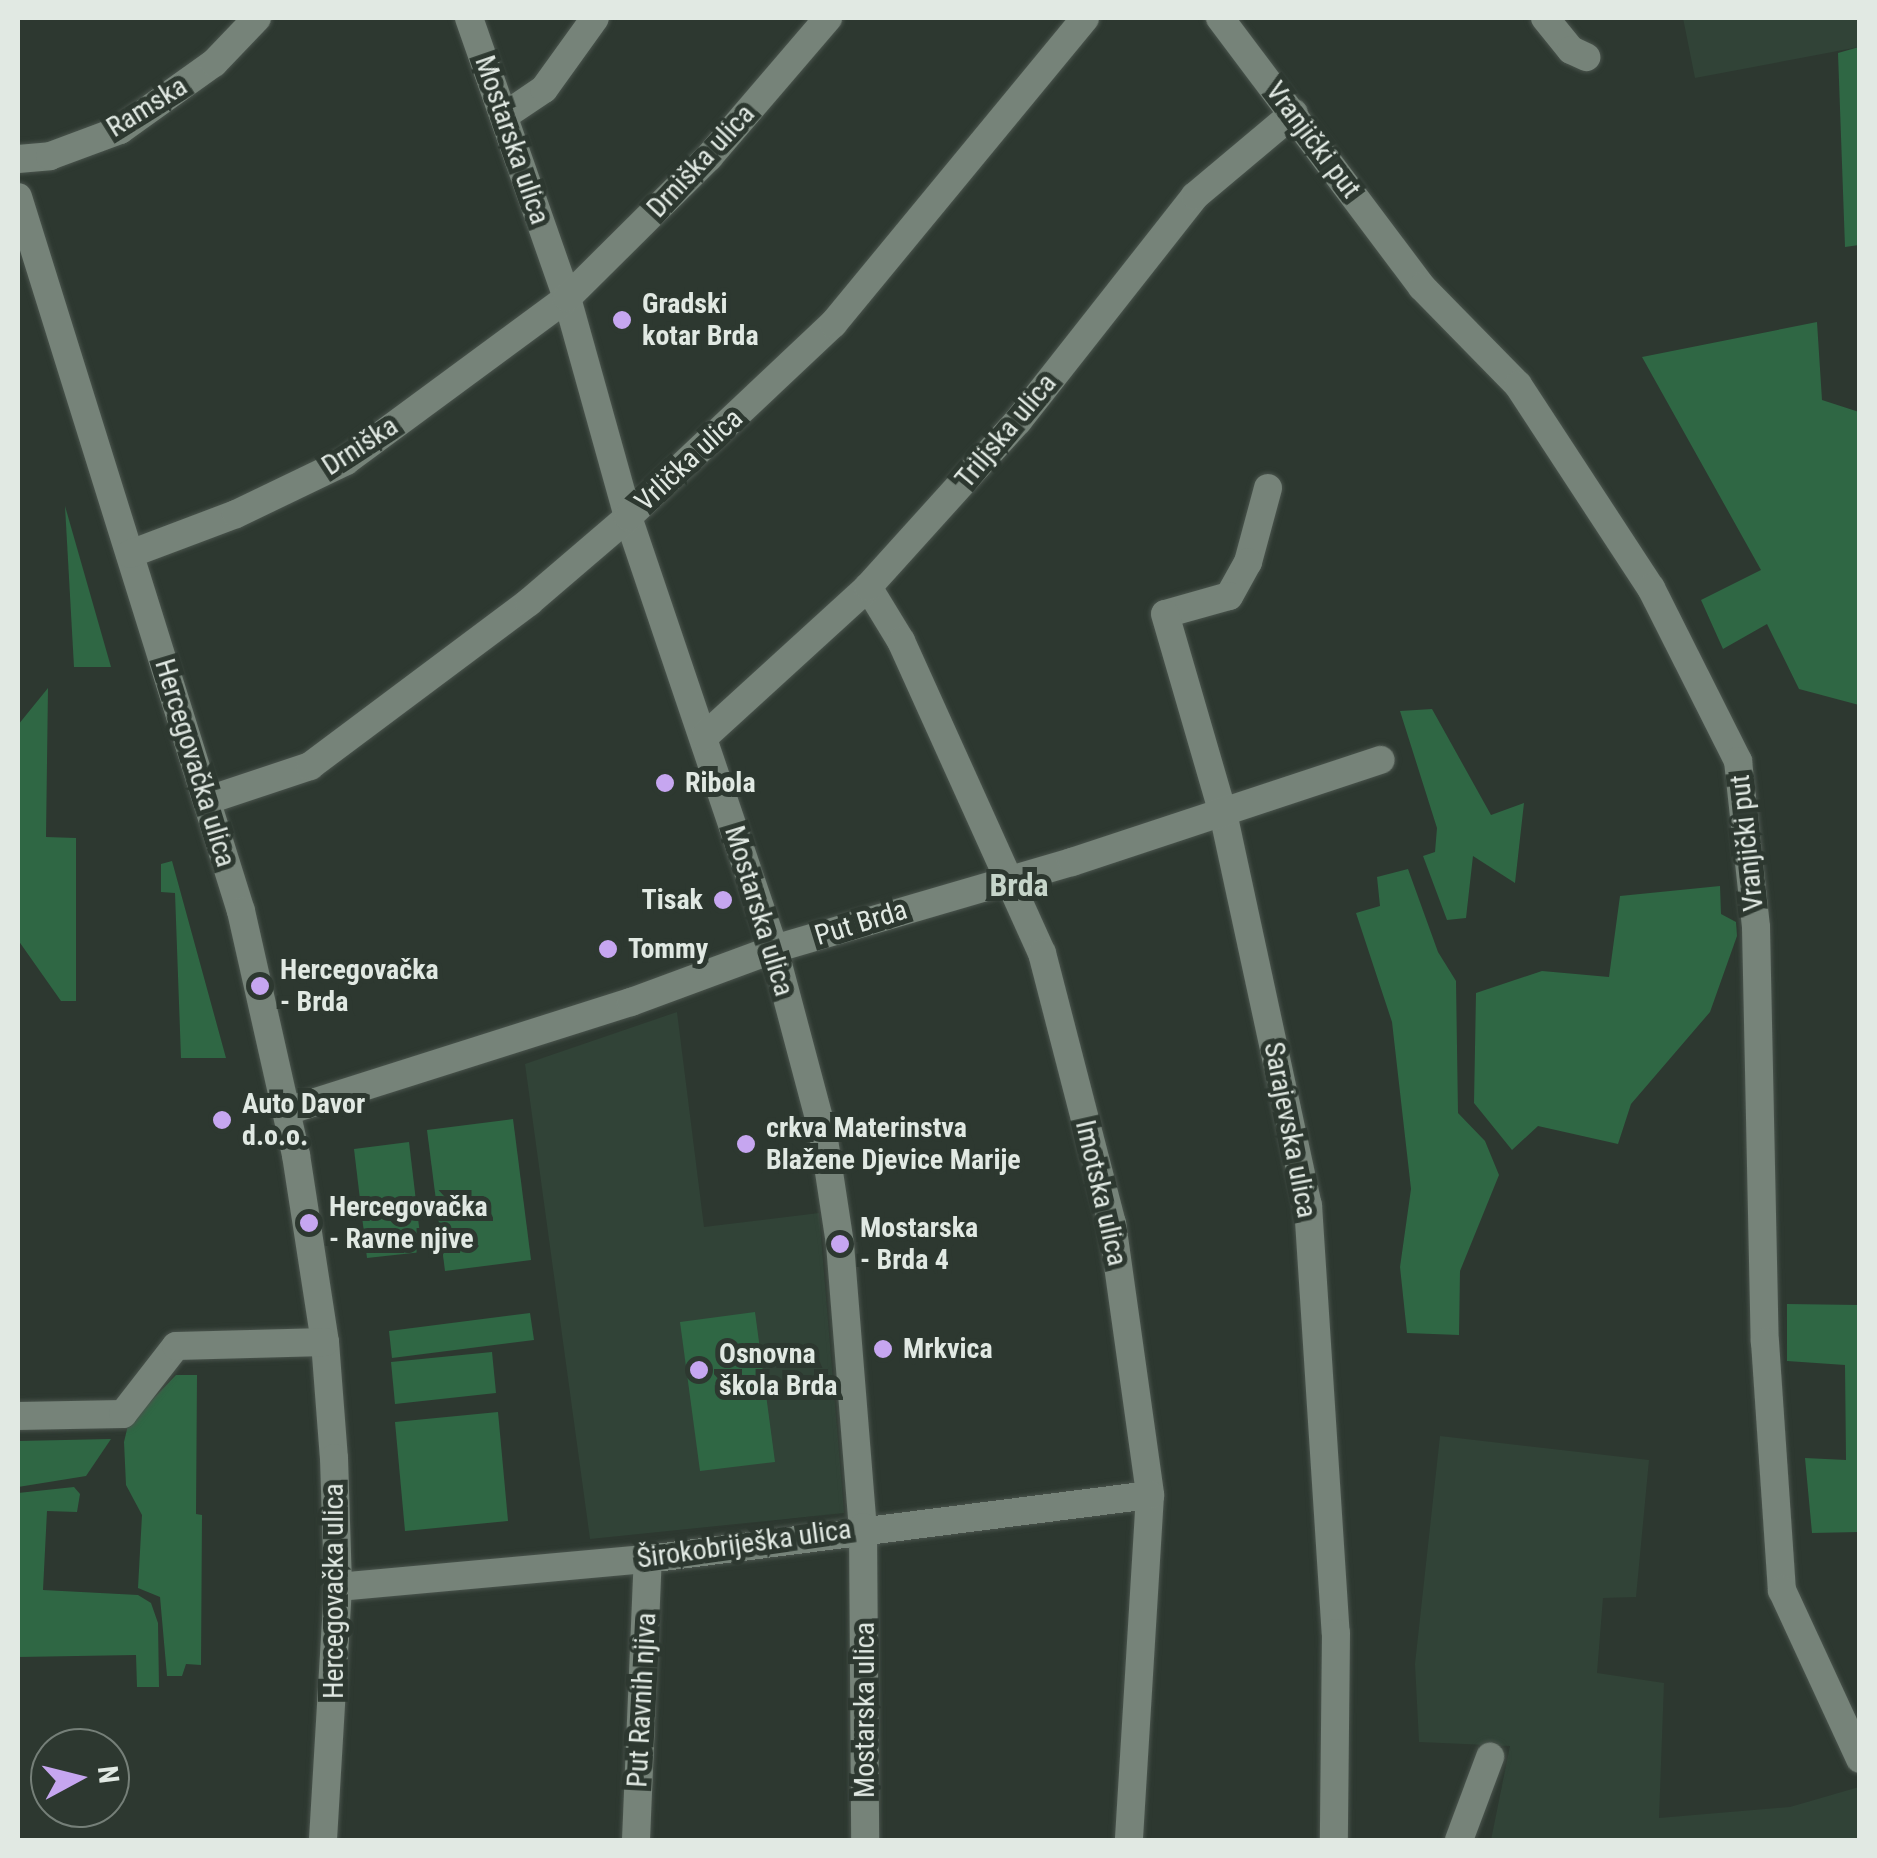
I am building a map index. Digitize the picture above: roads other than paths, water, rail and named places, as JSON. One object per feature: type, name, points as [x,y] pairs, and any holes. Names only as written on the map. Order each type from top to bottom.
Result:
[{"type":"street","name":"Ramska","points":[[18,159],[50,156],[120,130],[214,63],[257,18]]},
{"type":"street","name":"Mostarska ulica","points":[[469,18],[567,298],[628,517],[774,949],[834,1191],[863,1527],[865,1840]]},
{"type":"street","points":[[504,116],[544,89],[595,18]]},
{"type":"street","name":"Drniška ulica","points":[[567,298],[709,157],[828,18]]},
{"type":"street","name":"Vrlička ulica","points":[[208,800],[310,766],[529,602],[628,517],[833,324],[1085,18]]},
{"type":"street","name":"Vranjički put","points":[[1220,18],[1422,286],[1518,385],[1650,588],[1738,761],[1756,927],[1766,1342],[1782,1590],[1860,1759]]},
{"type":"street","points":[[1545,18],[1570,50],[1586,57]]},
{"type":"street","name":"Triljska ulica","points":[[704,737],[868,587],[1018,421],[1194,196],[1294,113]]},
{"type":"street","name":"Hercegovačka ulica","points":[[18,197],[208,800],[287,1111],[326,1342],[338,1587],[323,1840]]},
{"type":"street","name":"Drniška","points":[[130,554],[236,514],[346,460],[567,298]]},
{"type":"street","name":"Sarajevska ulica","points":[[1268,488],[1248,562],[1230,596],[1165,614],[1223,813],[1308,1206],[1336,1633],[1334,1840]]},
{"type":"street","name":"Imotska ulica","points":[[868,587],[902,642],[1042,954],[1112,1224],[1150,1495],[1130,1840]]},
{"type":"street","name":"Put Brda","points":[[287,1111],[631,1002],[774,949],[1223,813],[1381,760]]},
{"type":"street","points":[[18,1416],[123,1414],[176,1346],[326,1342]]},
{"type":"street","name":"Širokobriješka ulica","points":[[338,1587],[648,1559],[863,1527],[1150,1495]]},
{"type":"street","name":"Put Ravnih njiva","points":[[636,1840],[648,1559]]},
{"type":"street","points":[[1459,1840],[1490,1756]]},
{"type":"place","name":"Gradski kotar Brda","points":[[622,320]]},
{"type":"place","name":"Ribola","points":[[665,783]]},
{"type":"place","name":"Tisak","points":[[723,900]]},
{"type":"place","name":"Tommy","points":[[608,949]]},
{"type":"place","name":"Hercegovačka - Brda","points":[[260,986]]},
{"type":"place","name":"Auto Davor d.o.o.","points":[[222,1120]]},
{"type":"place","name":"crkva Materinstva Blažene Djevice Marije","points":[[746,1144]]},
{"type":"place","name":"Hercegovačka - Ravne njive","points":[[309,1223]]},
{"type":"place","name":"Mostarska - Brda 4","points":[[840,1244]]},
{"type":"place","name":"Mrkvica","points":[[883,1349]]},
{"type":"place","name":"Osnovna škola Brda","points":[[699,1370]]},
{"type":"district","name":"Brda","points":[[1019,885]]}]
